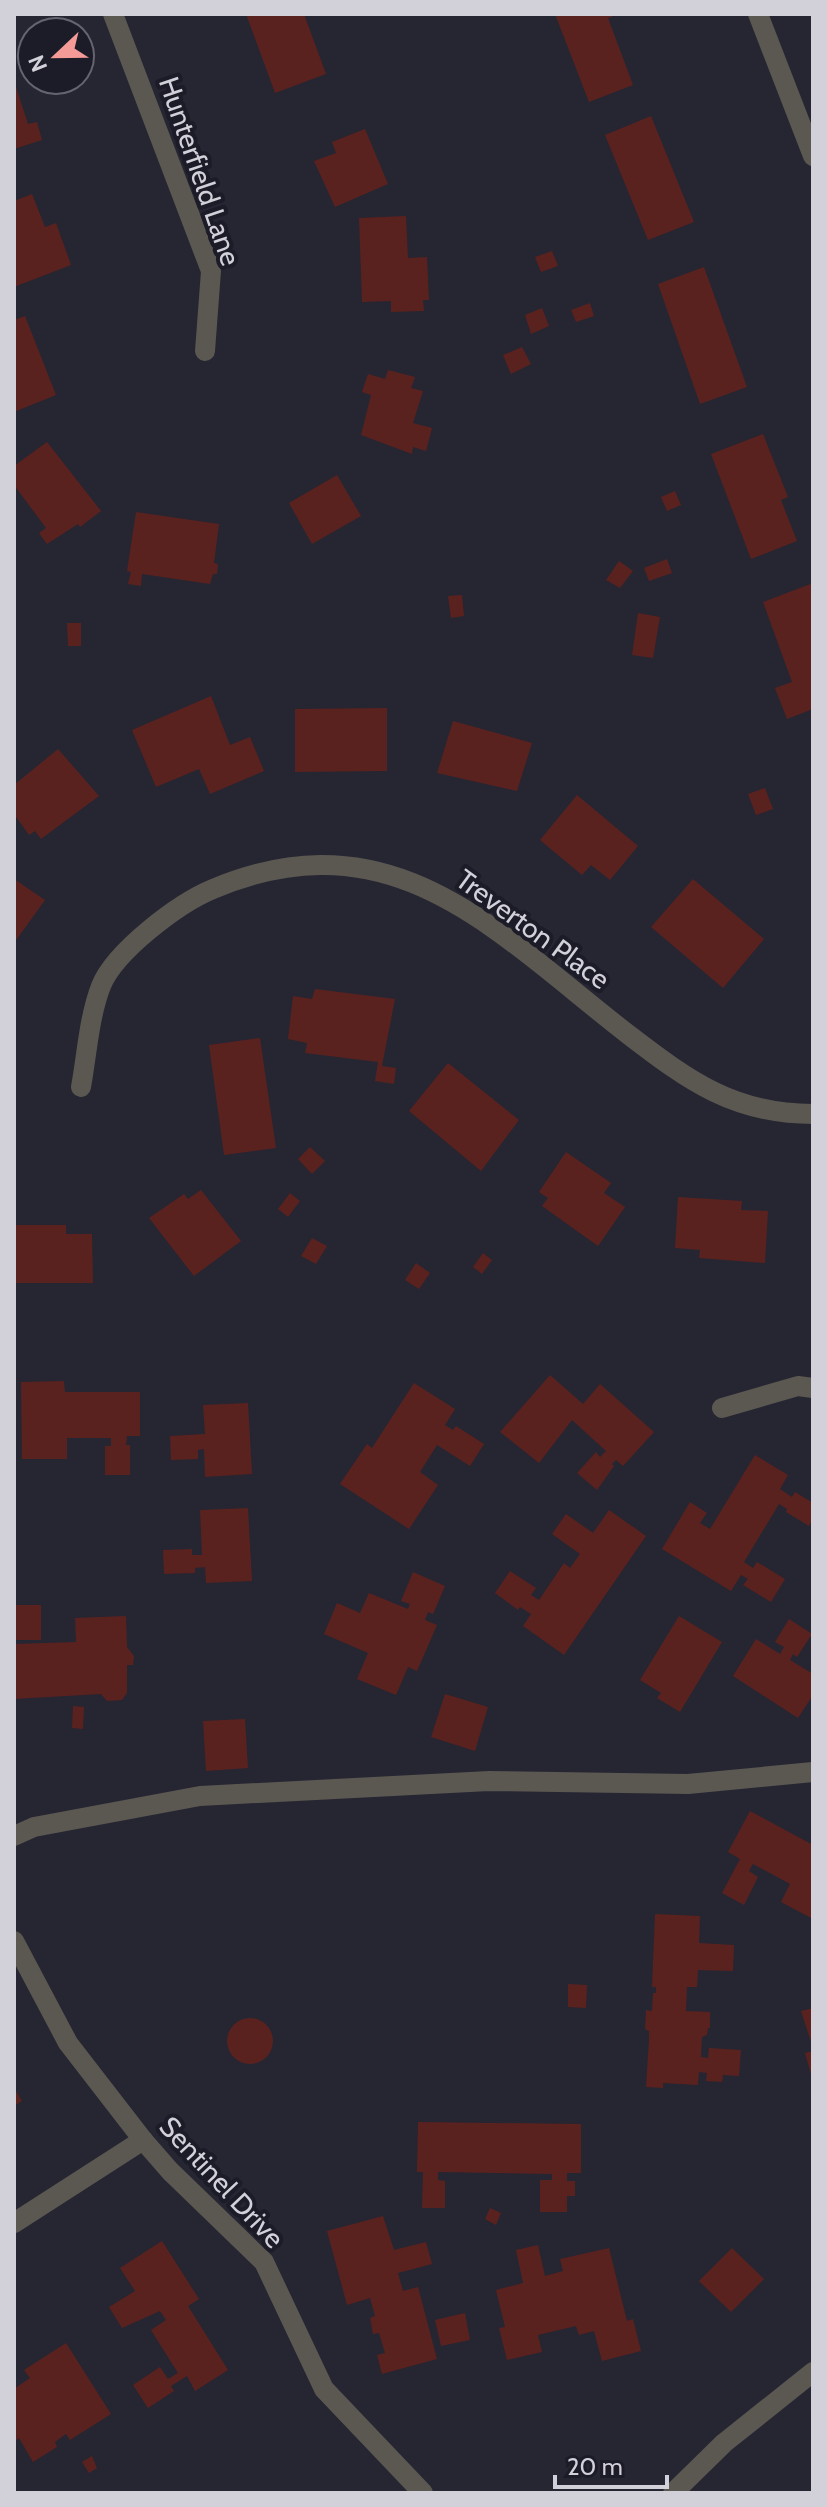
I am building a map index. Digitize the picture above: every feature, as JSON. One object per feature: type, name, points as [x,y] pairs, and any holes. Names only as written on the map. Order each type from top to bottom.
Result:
[{"type":"street","name":"Hunterfield Lane","points":[[113,14],[211,271],[205,351]]},
{"type":"street","points":[[758,14],[813,156]]},
{"type":"street","name":"Treverton Place","points":[[81,1087],[102,984],[120,959],[146,932],[206,892],[247,875],[317,863],[383,871],[422,885],[494,930],[673,1069],[737,1103],[769,1112],[813,1114]]},
{"type":"street","points":[[722,1408],[798,1386],[813,1388]]},
{"type":"street","points":[[14,1836],[34,1827],[200,1796],[489,1781],[688,1784],[813,1772]]},
{"type":"street","name":"Sentinel Drive","points":[[14,1941],[68,2043],[143,2140],[170,2171],[264,2262],[324,2389],[423,2493]]},
{"type":"street","points":[[14,2223],[143,2140]]},
{"type":"street","points":[[673,2493],[724,2443],[813,2372]]},
{"type":"building","points":[[246,14],[304,14],[326,74],[275,93]]},
{"type":"building","points":[[555,14],[611,14],[612,17],[608,18],[633,85],[589,102]]},
{"type":"building","points":[[16,87],[16,96],[19,96],[28,124],[37,122],[42,140],[14,149]]},
{"type":"building","points":[[651,116],[694,222],[648,240],[605,135]]},
{"type":"building","points":[[365,129],[388,184],[335,207],[314,161],[336,153],[332,142]]},
{"type":"building","points":[[32,194],[45,227],[56,223],[71,265],[14,287],[14,201]]},
{"type":"building","points":[[406,216],[408,258],[427,257],[429,300],[423,300],[424,311],[391,312],[391,301],[362,302],[359,218]]},
{"type":"building","points":[[552,251],[558,266],[541,272],[535,257]]},
{"type":"building","points":[[704,267],[747,387],[700,404],[658,284]]},
{"type":"building","points":[[590,303],[594,316],[576,322],[571,310]]},
{"type":"building","points":[[542,308],[549,326],[531,334],[525,315]]},
{"type":"building","points":[[25,316],[56,395],[14,412],[14,320]]},
{"type":"building","points":[[522,347],[531,364],[511,374],[503,355]]},
{"type":"building","points":[[388,370],[415,377],[411,388],[423,391],[413,423],[432,428],[426,451],[413,447],[412,454],[361,435],[371,395],[362,392],[368,374],[385,379]]},
{"type":"building","points":[[763,434],[788,497],[781,500],[797,541],[751,559],[711,454]]},
{"type":"building","points":[[47,442],[101,511],[80,527],[78,524],[47,544],[39,533],[46,528],[14,485],[14,466]]},
{"type":"building","points":[[337,475],[361,516],[312,544],[289,503]]},
{"type":"building","points":[[675,491],[681,505],[667,511],[661,497]]},
{"type":"building","points":[[136,512],[219,524],[214,563],[218,564],[217,574],[213,574],[210,584],[142,574],[141,586],[128,584],[131,572],[127,571]]},
{"type":"building","points":[[667,559],[672,573],[649,581],[644,568]]},
{"type":"building","points":[[619,561],[633,571],[620,588],[606,580]]},
{"type":"building","points":[[813,583],[813,709],[787,719],[775,688],[792,682],[763,602]]},
{"type":"building","points":[[462,595],[464,616],[451,618],[448,596]]},
{"type":"building","points":[[638,613],[660,617],[653,658],[632,655]]},
{"type":"building","points":[[67,623],[81,623],[81,646],[68,646]]},
{"type":"building","points":[[211,696],[230,745],[250,737],[264,771],[210,794],[199,769],[156,787],[132,730]]},
{"type":"building","points":[[387,708],[387,771],[295,772],[295,709]]},
{"type":"building","points":[[453,721],[532,743],[517,791],[437,773]]},
{"type":"building","points":[[58,749],[99,796],[41,839],[35,831],[29,835],[14,814],[14,785]]},
{"type":"building","points":[[765,788],[773,809],[756,815],[748,794]]},
{"type":"building","points":[[577,795],[638,846],[610,880],[591,865],[582,875],[540,840]]},
{"type":"building","points":[[14,879],[45,900],[14,943]]},
{"type":"building","points":[[693,879],[764,939],[723,988],[651,927]]},
{"type":"building","points":[[315,989],[395,999],[382,1066],[396,1068],[394,1084],[375,1081],[378,1062],[305,1053],[307,1043],[288,1039],[293,996],[312,999]]},
{"type":"building","points":[[260,1038],[276,1148],[224,1155],[209,1045]]},
{"type":"building","points":[[448,1063],[519,1120],[481,1171],[409,1111]]},
{"type":"building","points":[[310,1147],[325,1161],[312,1174],[298,1159]]},
{"type":"building","points":[[566,1152],[611,1183],[604,1193],[625,1207],[598,1246],[542,1206],[548,1198],[539,1192]]},
{"type":"building","points":[[201,1190],[241,1241],[194,1276],[149,1218],[184,1194],[188,1199]]},
{"type":"building","points":[[290,1193],[300,1201],[288,1217],[278,1209]]},
{"type":"building","points":[[678,1197],[742,1201],[741,1210],[768,1211],[765,1263],[699,1258],[700,1250],[675,1248]]},
{"type":"building","points":[[14,1225],[66,1225],[66,1234],[92,1234],[93,1283],[14,1283]]},
{"type":"building","points":[[312,1238],[327,1246],[316,1264],[301,1256]]},
{"type":"building","points":[[483,1253],[492,1260],[482,1274],[473,1267]]},
{"type":"building","points":[[416,1263],[430,1273],[419,1289],[405,1280]]},
{"type":"building","points":[[550,1375],[583,1404],[600,1384],[654,1432],[623,1466],[616,1460],[612,1464],[614,1466],[597,1490],[577,1473],[596,1452],[600,1457],[606,1451],[572,1420],[539,1463],[500,1432]]},
{"type":"building","points":[[64,1381],[65,1392],[140,1392],[140,1436],[127,1436],[130,1475],[105,1475],[105,1446],[111,1446],[111,1438],[67,1438],[67,1459],[22,1459],[21,1382]]},
{"type":"building","points":[[414,1383],[455,1409],[445,1425],[453,1430],[456,1426],[484,1444],[470,1466],[437,1445],[420,1472],[438,1485],[409,1529],[340,1484],[367,1444],[372,1448]]},
{"type":"building","points":[[248,1403],[252,1474],[205,1477],[204,1449],[198,1450],[198,1459],[171,1460],[170,1436],[205,1434],[203,1405]]},
{"type":"building","points":[[755,1455],[788,1475],[780,1489],[792,1497],[795,1492],[813,1503],[813,1519],[809,1526],[779,1504],[744,1562],[753,1568],[757,1562],[785,1579],[771,1602],[743,1585],[748,1579],[741,1575],[731,1591],[662,1549],[690,1502],[707,1513],[700,1523],[710,1529]]},
{"type":"building","points":[[248,1508],[252,1581],[206,1583],[205,1567],[195,1568],[195,1573],[164,1574],[163,1550],[192,1549],[192,1555],[202,1555],[200,1510]]},
{"type":"building","points":[[609,1510],[646,1536],[564,1655],[523,1626],[531,1614],[520,1607],[518,1610],[495,1593],[510,1571],[536,1588],[531,1595],[539,1600],[564,1563],[570,1568],[580,1554],[552,1534],[566,1514],[593,1533]]},
{"type":"building","points":[[413,1572],[445,1586],[433,1614],[428,1612],[425,1620],[437,1625],[417,1671],[408,1667],[396,1695],[357,1679],[368,1653],[324,1634],[337,1603],[360,1613],[369,1593],[408,1609],[410,1604],[401,1601]]},
{"type":"building","points":[[14,1605],[41,1605],[41,1640],[14,1640]]},
{"type":"building","points":[[126,1616],[127,1647],[134,1656],[133,1665],[127,1665],[127,1693],[122,1700],[107,1701],[101,1694],[14,1699],[14,1644],[76,1642],[75,1618]]},
{"type":"building","points":[[679,1616],[722,1642],[680,1712],[657,1698],[661,1693],[640,1680]]},
{"type":"building","points":[[789,1619],[812,1634],[797,1657],[793,1654],[790,1660],[813,1674],[813,1695],[798,1718],[733,1676],[756,1639],[780,1654],[784,1647],[775,1642]]},
{"type":"building","points":[[445,1694],[488,1707],[475,1751],[431,1737]]},
{"type":"building","points":[[73,1706],[84,1707],[83,1729],[72,1728]]},
{"type":"building","points":[[245,1719],[248,1768],[206,1771],[203,1721]]},
{"type":"building","points":[[750,1811],[813,1845],[813,1919],[781,1902],[790,1884],[753,1864],[749,1871],[758,1877],[744,1905],[722,1893],[740,1859],[728,1852]]},
{"type":"building","points":[[655,1914],[700,1916],[699,1943],[734,1945],[733,1971],[698,1970],[697,1987],[687,1987],[686,2011],[710,2012],[710,2028],[707,2035],[702,2037],[701,2057],[708,2058],[709,2048],[741,2050],[739,2076],[723,2075],[722,2082],[706,2081],[707,2073],[699,2072],[698,2085],[663,2083],[663,2088],[646,2087],[649,2031],[645,2029],[646,2010],[652,2011],[653,1993],[656,1993],[656,1987],[652,1987]]},
{"type":"building","points":[[568,1984],[587,1985],[586,2008],[568,2007]]},
{"type":"building","points":[[813,2008],[813,2041],[811,2042],[801,2011]]},
{"type":"building","points":[[250,2018],[267,2024],[273,2041],[267,2058],[250,2064],[233,2058],[227,2041],[233,2024]]},
{"type":"building","points":[[813,2051],[813,2078],[812,2078],[805,2053]]},
{"type":"building","points":[[14,2088],[22,2101],[14,2106]]},
{"type":"building","points":[[418,2122],[581,2124],[581,2173],[567,2173],[567,2181],[575,2181],[575,2196],[567,2196],[567,2212],[540,2212],[540,2180],[552,2180],[552,2174],[438,2172],[438,2180],[445,2181],[445,2208],[422,2208],[423,2172],[417,2172]]},
{"type":"building","points":[[490,2208],[501,2213],[496,2225],[485,2219]]},
{"type":"building","points":[[383,2216],[394,2250],[426,2242],[432,2264],[398,2273],[403,2291],[418,2287],[437,2359],[382,2374],[377,2355],[385,2353],[379,2333],[373,2334],[370,2318],[375,2316],[370,2298],[347,2305],[327,2231]]},
{"type":"building","points":[[162,2241],[199,2299],[188,2306],[228,2370],[195,2391],[187,2376],[171,2386],[174,2391],[148,2408],[133,2385],[160,2367],[168,2379],[178,2373],[151,2330],[166,2320],[160,2311],[122,2328],[109,2307],[135,2291],[120,2268]]},
{"type":"building","points":[[538,2245],[545,2276],[563,2271],[560,2259],[609,2248],[627,2321],[633,2319],[641,2351],[602,2361],[594,2331],[579,2335],[576,2326],[538,2335],[542,2352],[507,2360],[499,2328],[505,2327],[496,2290],[523,2283],[516,2250]]},
{"type":"building","points":[[732,2248],[764,2279],[731,2312],[699,2281]]},
{"type":"building","points":[[465,2313],[470,2340],[441,2346],[435,2320]]},
{"type":"building","points":[[66,2343],[111,2414],[70,2440],[66,2434],[55,2442],[57,2447],[33,2462],[19,2438],[14,2442],[14,2389],[30,2378],[24,2370]]},
{"type":"building","points":[[92,2456],[97,2468],[89,2473],[82,2462]]}]
